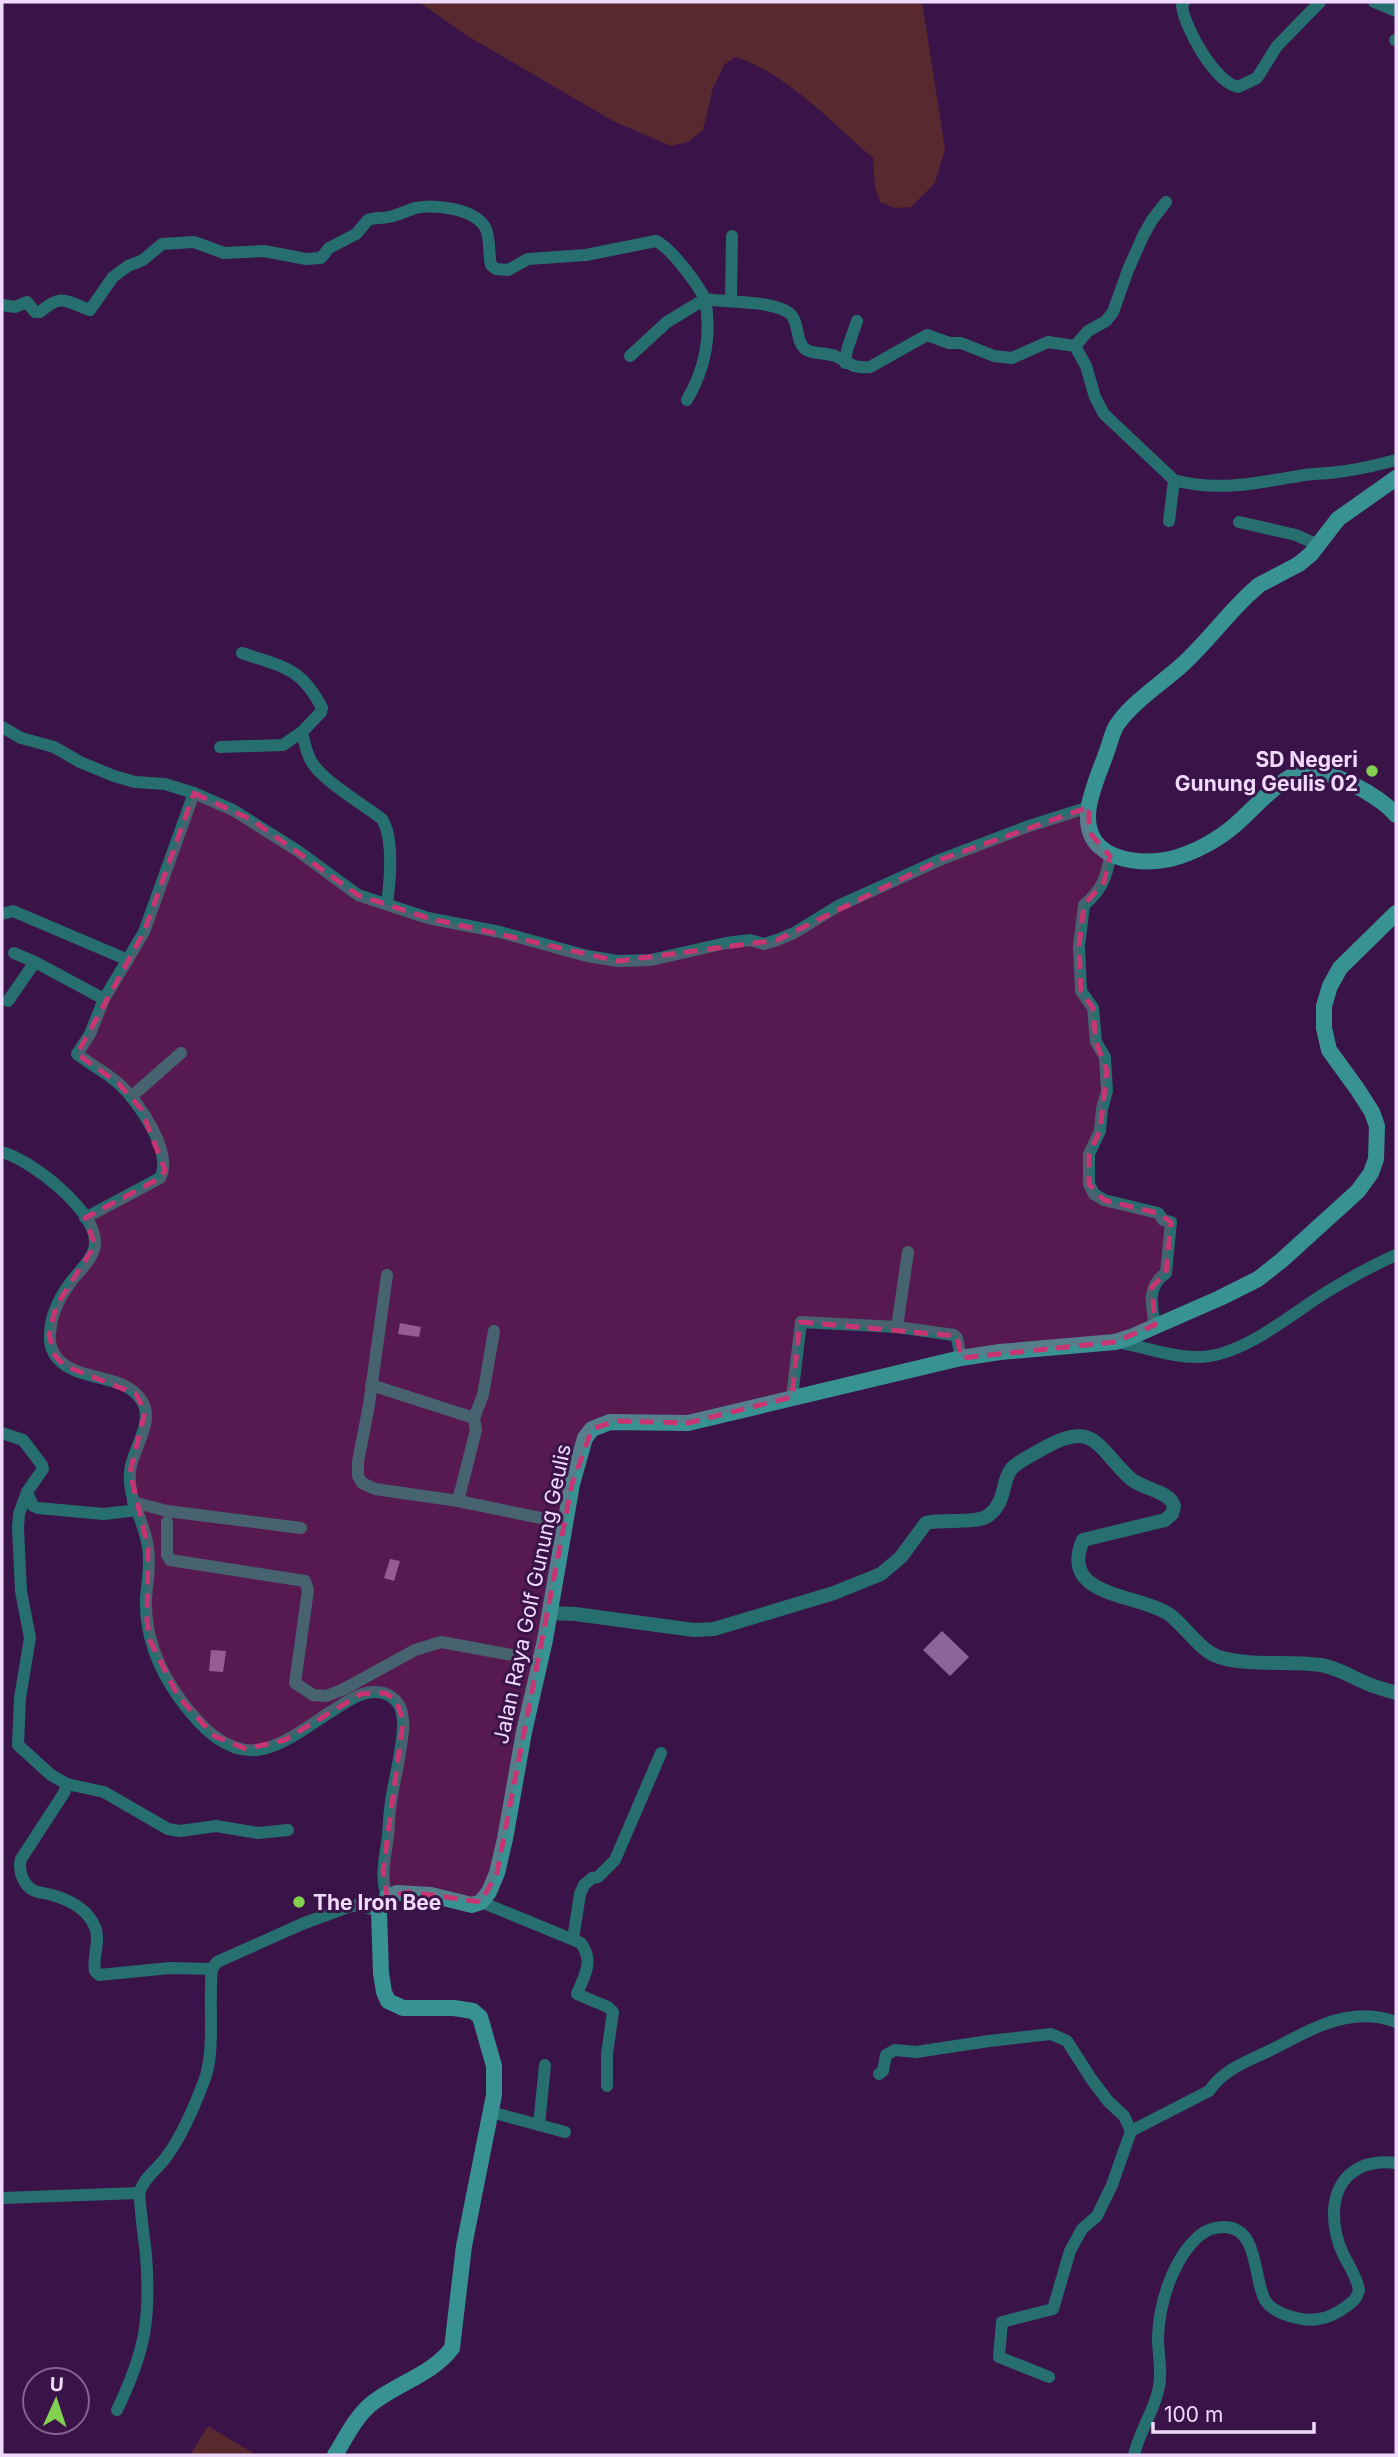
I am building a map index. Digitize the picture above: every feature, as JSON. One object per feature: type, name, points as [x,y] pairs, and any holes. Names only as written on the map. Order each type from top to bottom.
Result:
[{"type":"main road","points":[[1396,478],[1338,519],[1299,564],[1259,585],[1183,664],[1116,724],[1089,807],[1089,832],[1110,856],[1155,861],[1189,853],[1233,827],[1286,780],[1304,771],[1331,775],[1386,804],[1396,815]]},
{"type":"main road","name":"Jalan Raya Golf Gunung Geulis","points":[[481,1902],[489,1892],[497,1873],[550,1613],[565,1523],[580,1454],[589,1433],[596,1426],[616,1421],[688,1423],[961,1358],[1115,1342],[1220,1298],[1265,1274],[1358,1191],[1371,1172],[1377,1151],[1377,1126],[1358,1090],[1329,1050],[1323,1012],[1336,973],[1396,913]]},
{"type":"main road","points":[[335,2455],[369,2406],[424,2372],[452,2348],[464,2246],[491,2112],[495,2075],[480,2017],[473,2011],[463,2008],[403,2008],[388,2001],[381,1973],[383,1904],[409,1892],[472,1905],[481,1902]]},
{"type":"street","points":[[1184,2],[1182,6],[1185,20],[1199,46],[1226,82],[1238,87],[1256,78],[1277,46],[1320,2]]},
{"type":"street","points":[[1374,2],[1396,11]]},
{"type":"street","points":[[1075,346],[1088,331],[1106,321],[1113,312],[1143,236],[1166,202]]},
{"type":"street","points":[[2,305],[15,307],[27,302],[34,312],[40,313],[52,302],[67,300],[90,310],[113,277],[128,266],[143,260],[162,244],[194,242],[224,253],[264,251],[306,259],[321,258],[330,248],[356,234],[368,220],[417,208],[433,207],[467,214],[479,222],[488,235],[491,265],[496,269],[508,270],[528,259],[586,255],[656,241],[665,245],[698,285],[705,299],[705,358],[698,381],[687,400]]},
{"type":"street","points":[[731,301],[732,236]]},
{"type":"street","points":[[630,356],[667,323],[705,299],[787,311],[794,317],[801,345],[806,351],[837,356],[845,363],[861,368],[870,367],[927,335],[949,343],[961,343],[993,356],[1012,358],[1048,342],[1075,346]]},
{"type":"street","points":[[845,363],[857,321]]},
{"type":"street","points":[[1075,346],[1086,366],[1095,397],[1104,414],[1174,480],[1204,486],[1236,485],[1338,472],[1396,460]]},
{"type":"street","points":[[1169,521],[1174,480]]},
{"type":"street","points":[[1239,522],[1296,535],[1318,545]]},
{"type":"street","points":[[220,747],[279,746],[302,732],[322,708],[306,680],[291,669],[242,653]]},
{"type":"street","points":[[2,727],[21,738],[54,747],[80,762],[114,776],[135,782],[165,784],[194,793],[252,821],[358,895],[428,918],[500,932],[618,961],[651,960],[726,943],[750,940],[764,944],[785,938],[838,906],[943,859],[1026,827],[1089,807]]},
{"type":"street","points":[[302,732],[315,767],[333,784],[382,819],[387,827],[387,904]]},
{"type":"street","points":[[85,1218],[160,1178],[165,1170],[158,1140],[131,1097],[118,1083],[77,1054],[90,1034],[104,999],[144,932],[194,793]]},
{"type":"street","points":[[1110,856],[1104,882],[1098,893],[1084,905],[1079,946],[1081,991],[1093,1008],[1096,1042],[1105,1057],[1107,1071],[1107,1091],[1100,1131],[1088,1154],[1089,1184],[1094,1194],[1104,1200],[1158,1213],[1163,1220],[1171,1222],[1166,1273],[1157,1279],[1152,1287],[1155,1325]]},
{"type":"street","points":[[2,914],[13,911],[128,960]]},
{"type":"street","points":[[14,953],[104,999]]},
{"type":"street","points":[[8,1001],[35,962]]},
{"type":"street","points":[[131,1097],[181,1054]]},
{"type":"street","points":[[2,1152],[41,1171],[72,1201],[94,1236],[95,1245],[91,1255],[56,1306],[51,1320],[50,1347],[65,1366],[79,1373],[122,1384],[143,1402],[144,1430],[130,1472],[136,1506],[149,1548],[146,1599],[150,1641],[178,1696],[200,1724],[214,1736],[232,1746],[247,1749],[263,1749],[285,1740],[361,1694],[385,1693],[396,1700],[402,1709],[404,1721],[383,1871],[383,1904],[358,1905],[322,1916],[217,1962],[212,1969],[209,2058],[205,2079],[174,2146],[164,2161],[149,2175],[139,2193],[146,2260],[146,2330],[132,2380],[117,2410]]},
{"type":"street","points":[[897,1327],[908,1252]]},
{"type":"street","points":[[1115,1342],[1179,1357],[1215,1355],[1260,1335],[1327,1292],[1396,1255]]},
{"type":"street","points":[[387,1275],[358,1462],[358,1476],[362,1483],[375,1489],[458,1501],[565,1523]]},
{"type":"street","points":[[792,1397],[801,1322],[897,1327],[954,1335],[961,1358]]},
{"type":"street","points":[[458,1501],[476,1430],[474,1418],[483,1395],[494,1331]]},
{"type":"street","points":[[371,1385],[474,1418]]},
{"type":"street","points":[[2,1433],[23,1440],[43,1465],[43,1469],[26,1492],[19,1514],[21,1591],[30,1638],[20,1698],[18,1745],[51,1774],[67,1784],[104,1792],[168,1829],[180,1831],[216,1826],[258,1833],[288,1830]]},
{"type":"street","points":[[550,1613],[703,1630],[834,1594],[870,1580],[890,1568],[926,1523],[977,1519],[990,1515],[1001,1501],[1011,1469],[1071,1435],[1087,1437],[1101,1445],[1132,1479],[1168,1497],[1174,1506],[1172,1514],[1165,1520],[1083,1539],[1078,1560],[1083,1575],[1090,1583],[1111,1594],[1162,1610],[1215,1655],[1237,1662],[1296,1662],[1332,1667],[1396,1693]]},
{"type":"street","points":[[26,1492],[33,1506],[44,1510],[104,1514],[136,1506],[301,1528]]},
{"type":"street","points":[[167,1522],[167,1555],[170,1560],[304,1581],[308,1590],[295,1683],[313,1695],[326,1696],[342,1690],[415,1650],[441,1642],[523,1657]]},
{"type":"street","points":[[370,1674],[375,1685],[374,1692]]},
{"type":"street","points":[[573,1939],[580,1894],[584,1885],[592,1878],[598,1877],[615,1860],[661,1753]]},
{"type":"street","points":[[67,1784],[64,1793],[21,1859],[19,1868],[32,1889],[71,1901],[92,1920],[97,1934],[95,1971],[105,1976],[170,1968],[212,1969]]},
{"type":"street","points":[[481,1902],[573,1939],[581,1943],[588,1953],[589,1962],[577,1994],[608,2007],[613,2012],[607,2054],[607,2086]]},
{"type":"street","points":[[1131,2131],[1209,2091],[1223,2076],[1253,2057],[1304,2033],[1352,2017],[1376,2017],[1396,2022]]},
{"type":"street","points":[[879,2074],[882,2074],[886,2055],[895,2050],[916,2052],[989,2040],[1051,2034],[1068,2041],[1092,2080],[1108,2101],[1125,2116],[1131,2131],[1112,2185],[1097,2216],[1083,2229],[1070,2251],[1053,2309],[1002,2322],[999,2357],[1049,2377]]},
{"type":"street","points":[[539,2125],[545,2065]]},
{"type":"street","points":[[491,2112],[565,2132]]},
{"type":"street","points":[[1134,2455],[1159,2388],[1159,2324],[1170,2284],[1180,2261],[1195,2241],[1213,2228],[1237,2230],[1245,2237],[1251,2249],[1262,2294],[1268,2304],[1288,2315],[1316,2320],[1327,2317],[1354,2301],[1359,2290],[1337,2235],[1334,2209],[1338,2193],[1356,2170],[1375,2163],[1396,2164]]},
{"type":"street","points":[[2,2198],[139,2193]]},
{"type":"highlighted area","points":[[194,793],[252,820],[358,895],[428,918],[618,961],[777,940],[942,859],[1089,807],[1089,832],[1110,856],[1104,882],[1084,905],[1079,946],[1081,991],[1093,1008],[1096,1042],[1107,1071],[1100,1131],[1089,1154],[1089,1184],[1104,1200],[1158,1213],[1171,1222],[1166,1273],[1152,1287],[1155,1325],[1115,1342],[961,1358],[957,1336],[800,1322],[792,1397],[688,1423],[616,1421],[592,1429],[572,1484],[497,1873],[481,1902],[409,1892],[387,1897],[383,1871],[403,1721],[396,1700],[385,1693],[361,1694],[285,1740],[246,1749],[214,1736],[178,1696],[150,1641],[147,1621],[148,1548],[130,1472],[145,1412],[136,1394],[65,1366],[55,1356],[49,1335],[56,1306],[95,1245],[85,1218],[160,1178],[165,1170],[141,1109],[118,1083],[77,1054],[144,932]]},
{"type":"shaded area","points":[[419,2],[922,2],[945,149],[935,183],[911,207],[895,208],[880,202],[875,187],[873,158],[790,86],[772,74],[735,57],[724,65],[713,88],[703,130],[688,142],[671,146],[613,121],[466,35]]},
{"type":"shaded area","points":[[400,1323],[421,1327],[419,1337],[398,1334]]},
{"type":"shaded area","points":[[390,1559],[400,1561],[394,1581],[384,1578]]},
{"type":"shaded area","points":[[942,1631],[969,1657],[950,1676],[923,1650]]},
{"type":"shaded area","points":[[211,1650],[226,1651],[223,1672],[209,1671]]},
{"type":"shaded area","points":[[208,2426],[256,2455],[190,2455]]},
{"type":"place","name":"SD Negeri Gunung Geulis 02","points":[[1372,771]]},
{"type":"place","name":"The Iron Bee","points":[[299,1902]]}]
